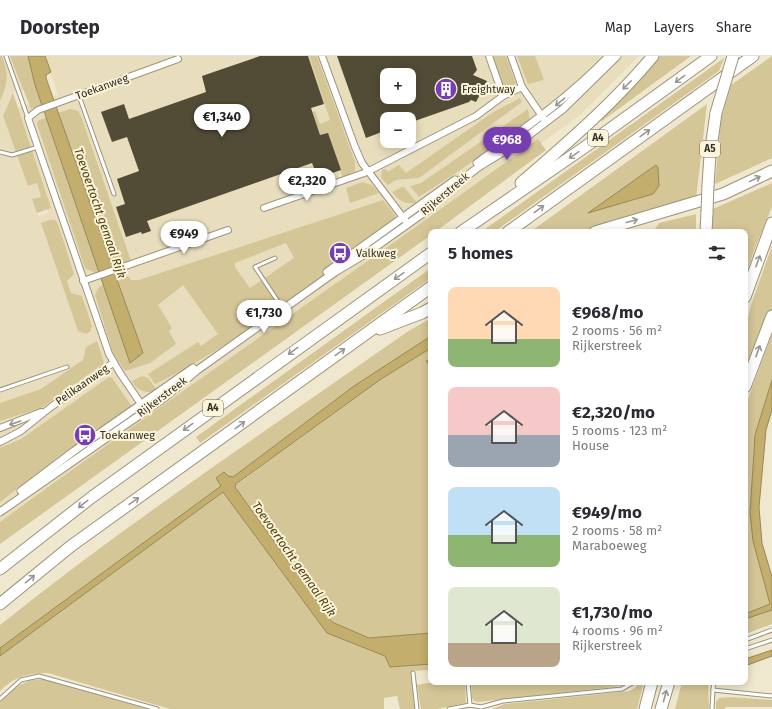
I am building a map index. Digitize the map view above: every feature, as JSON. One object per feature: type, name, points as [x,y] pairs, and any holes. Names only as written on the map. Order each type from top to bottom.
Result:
[{"type":"highway","name":"A4","points":[[484,216],[592,121],[639,74],[653,56]]},
{"type":"highway","name":"A4","points":[[465,229],[585,147],[711,56]]},
{"type":"highway","name":"A5","points":[[706,229],[710,155],[716,114],[733,56]]},
{"type":"highway","name":"A4","points":[[512,229],[753,56]]},
{"type":"highway","points":[[605,229],[724,194],[772,171]]},
{"type":"highway","points":[[748,290],[772,222]]},
{"type":"highway","name":"A4","points":[[0,569],[104,488],[428,255]]},
{"type":"highway","points":[[0,604],[71,546],[428,289]]},
{"type":"highway","points":[[364,335],[428,310]]},
{"type":"highway","points":[[748,379],[772,316]]},
{"type":"highway","points":[[646,709],[651,685]]},
{"type":"highway","points":[[662,709],[667,685]]},
{"type":"street","points":[[322,56],[355,147],[367,172],[408,224]]},
{"type":"street","points":[[489,56],[503,96]]},
{"type":"street","points":[[511,56],[522,87],[544,119]]},
{"type":"street","name":"Rijkerstreek","points":[[282,308],[408,224],[426,211],[474,170],[510,148],[544,119],[609,56]]},
{"type":"street","name":"Rijkerstreek","points":[[0,512],[282,308],[403,217],[544,119],[563,109],[617,56]]},
{"type":"street","name":"Toekanweg","points":[[28,118],[38,110],[178,59]]},
{"type":"street","points":[[264,208],[367,172],[476,116],[503,96],[522,87]]},
{"type":"street","points":[[28,118],[83,281],[113,363],[144,407]]},
{"type":"street","points":[[83,281],[228,230]]},
{"type":"street","name":"Pelikaanweg","points":[[0,442],[24,429],[51,406],[113,363]]},
{"type":"street","name":"Pelikaanweg","points":[[0,428],[29,418],[51,406]]},
{"type":"street","name":"Rijkerstreek","points":[[0,507],[74,451],[144,407]]},
{"type":"lane","points":[[6,56],[28,118]]},
{"type":"lane","points":[[79,96],[114,194]]},
{"type":"lane","points":[[0,152],[12,155],[38,147]]},
{"type":"lane","points":[[275,258],[255,267],[282,308]]},
{"type":"lane","points":[[0,390],[67,366]]},
{"type":"lane","points":[[748,639],[772,630]]},
{"type":"lane","points":[[748,648],[772,640]]},
{"type":"lane","points":[[414,673],[417,709]]},
{"type":"lane","points":[[0,699],[21,680],[38,676],[157,709]]},
{"type":"lane","points":[[468,685],[470,706]]},
{"type":"lane","points":[[449,709],[470,706],[480,708],[503,701],[622,689],[629,685]]},
{"type":"lane","points":[[712,709],[714,685]]},
{"type":"lane","points":[[713,690],[772,696]]},
{"type":"shaded area","points":[[0,56],[35,56],[44,82],[13,93],[3,116],[28,186],[37,183],[41,197],[32,200],[39,216],[48,213],[15,109],[58,95],[45,56],[639,56],[579,116],[365,272],[0,533]]},
{"type":"shaded area","points":[[0,56],[2,56],[7,78],[5,89],[0,101]]},
{"type":"shaded area","points":[[10,56],[28,56],[42,105],[31,109]]},
{"type":"shaded area","points":[[28,56],[45,56],[51,72],[46,75],[46,78],[143,353],[130,363],[35,85]]},
{"type":"shaded area","points":[[309,56],[317,56],[355,162],[355,171],[343,178],[328,136],[321,138],[312,112],[315,111],[320,124],[330,120]]},
{"type":"shaded area","points":[[493,56],[506,56],[516,84],[504,88]]},
{"type":"shaded area","points":[[517,56],[535,56],[544,80],[528,84]]},
{"type":"shaded area","points":[[660,56],[691,56],[602,121],[600,120]]},
{"type":"shaded area","points":[[772,56],[772,158],[715,184],[721,120],[731,85]]},
{"type":"shaded area","points":[[724,58],[719,71],[498,229],[485,229]]},
{"type":"shaded area","points":[[13,93],[51,208],[37,213],[32,199],[41,197],[37,183],[28,186],[3,116]]},
{"type":"shaded area","points":[[520,98],[522,102],[419,178],[396,180],[388,185],[381,178],[382,170],[386,169],[388,172],[399,165],[406,173],[492,113]]},
{"type":"shaded area","points":[[707,104],[696,199],[594,229],[534,229]]},
{"type":"shaded area","points":[[70,109],[78,111],[81,116],[131,261],[113,267],[58,113]]},
{"type":"shaded area","points":[[528,109],[530,120],[462,169],[419,197],[410,186],[421,183]]},
{"type":"shaded area","points":[[46,118],[99,272],[95,273],[85,268],[37,124],[39,120]]},
{"type":"shaded area","points":[[538,139],[546,150],[439,229],[428,229],[428,237],[0,544],[0,522]]},
{"type":"shaded area","points":[[656,165],[658,168],[659,186],[653,194],[588,213]]},
{"type":"shaded area","points":[[362,182],[372,185],[379,193],[350,203],[346,188]]},
{"type":"shaded area","points":[[772,183],[772,207],[748,269],[748,229],[712,229],[713,209]]},
{"type":"shaded area","points":[[402,187],[405,188],[417,203],[403,202],[392,192]]},
{"type":"shaded area","points":[[383,200],[395,215],[395,219],[389,227],[305,290],[216,350],[155,384],[148,374],[198,342],[201,346],[218,334],[183,285],[158,305],[172,328],[169,331],[176,344],[150,363],[125,371],[113,353],[95,295],[98,289],[103,285],[130,362],[143,353],[118,280],[128,276],[131,280],[139,280]],"holes":[[[286,243],[294,258],[250,288],[235,267],[235,263]]]},
{"type":"shaded area","points":[[696,214],[696,229],[655,229],[659,223]]},
{"type":"shaded area","points":[[55,220],[58,224],[74,274],[67,281],[71,293],[82,296],[92,326],[90,332],[86,334],[78,331],[41,223]]},
{"type":"shaded area","points":[[772,246],[772,310],[748,372],[748,317]]},
{"type":"shaded area","points":[[428,270],[428,280],[200,443],[196,437]]},
{"type":"shaded area","points":[[428,320],[428,338],[354,386],[233,477],[228,476],[224,472],[216,478],[221,486],[0,648],[0,625],[49,586],[150,512],[407,332]]},
{"type":"shaded area","points":[[772,334],[772,380],[755,435],[750,513],[753,541],[770,604],[748,613],[748,399]]},
{"type":"shaded area","points":[[428,338],[428,350],[381,379],[236,484],[235,487],[332,622],[369,638],[428,633],[428,664],[390,667],[385,656],[327,633],[223,492],[0,656],[0,648],[221,486],[216,478],[224,472],[228,476],[233,477],[354,386]]},
{"type":"shaded area","points":[[97,341],[104,363],[43,407],[0,421],[0,403],[41,389],[83,360],[86,347]]},
{"type":"shaded area","points":[[428,350],[428,633],[369,638],[332,622],[235,487],[381,379]]},
{"type":"shaded area","points":[[142,376],[148,378],[157,390],[146,392],[136,387],[132,381]]},
{"type":"shaded area","points":[[109,377],[112,378],[133,408],[64,453],[0,502],[0,448],[21,439]]},
{"type":"shaded area","points":[[772,380],[772,410],[766,430],[759,507],[762,543],[772,577],[772,610],[748,618],[748,613],[770,604],[753,541],[750,513],[755,435]]},
{"type":"shaded area","points":[[223,492],[327,633],[385,656],[390,667],[428,664],[428,670],[411,671],[415,709],[400,709],[397,696],[384,698],[384,709],[170,709],[48,673],[28,675],[16,679],[0,691],[0,656]]},
{"type":"shaded area","points":[[772,610],[772,624],[748,633],[748,618]]},
{"type":"shaded area","points":[[772,650],[772,656],[748,665],[748,658]]},
{"type":"shaded area","points":[[47,679],[148,709],[0,709],[0,702],[21,684],[33,680]]},
{"type":"shaded area","points":[[428,683],[428,685],[465,685],[466,703],[437,709],[421,709],[417,685]]},
{"type":"shaded area","points":[[471,685],[623,685],[478,702],[474,701],[472,698]]},
{"type":"shaded area","points":[[637,685],[643,685],[637,709],[492,709],[505,704],[630,691]]},
{"type":"shaded area","points":[[681,685],[708,685],[709,709],[675,709]]},
{"type":"shaded area","points":[[731,697],[772,700],[772,707],[725,707],[725,709],[716,709],[716,702],[719,698]]},
{"type":"building","points":[[260,56],[308,56],[324,104],[311,108],[320,135],[328,133],[341,170],[318,178],[312,163],[147,221],[151,231],[142,234],[141,232],[126,237],[116,207],[125,204],[117,179],[139,171],[127,137],[112,142],[101,112],[124,104],[129,119],[206,92],[202,76]]},
{"type":"building","name":"Freightway","points":[[337,56],[472,56],[477,70],[473,75],[487,81],[476,102],[471,100],[416,121],[416,112],[380,112],[380,133],[366,138]]},
{"type":"place","name":"Freightway","points":[[446,89]]},
{"type":"place","name":"Valkweg","points":[[340,253]]},
{"type":"place","name":"Toekanweg","points":[[85,435]]},
{"type":"water label","name":"Toevoertocht gemaal Rijk","points":[[100,213]]},
{"type":"water label","name":"Toevoertocht gemaal Rijk","points":[[294,559]]}]
